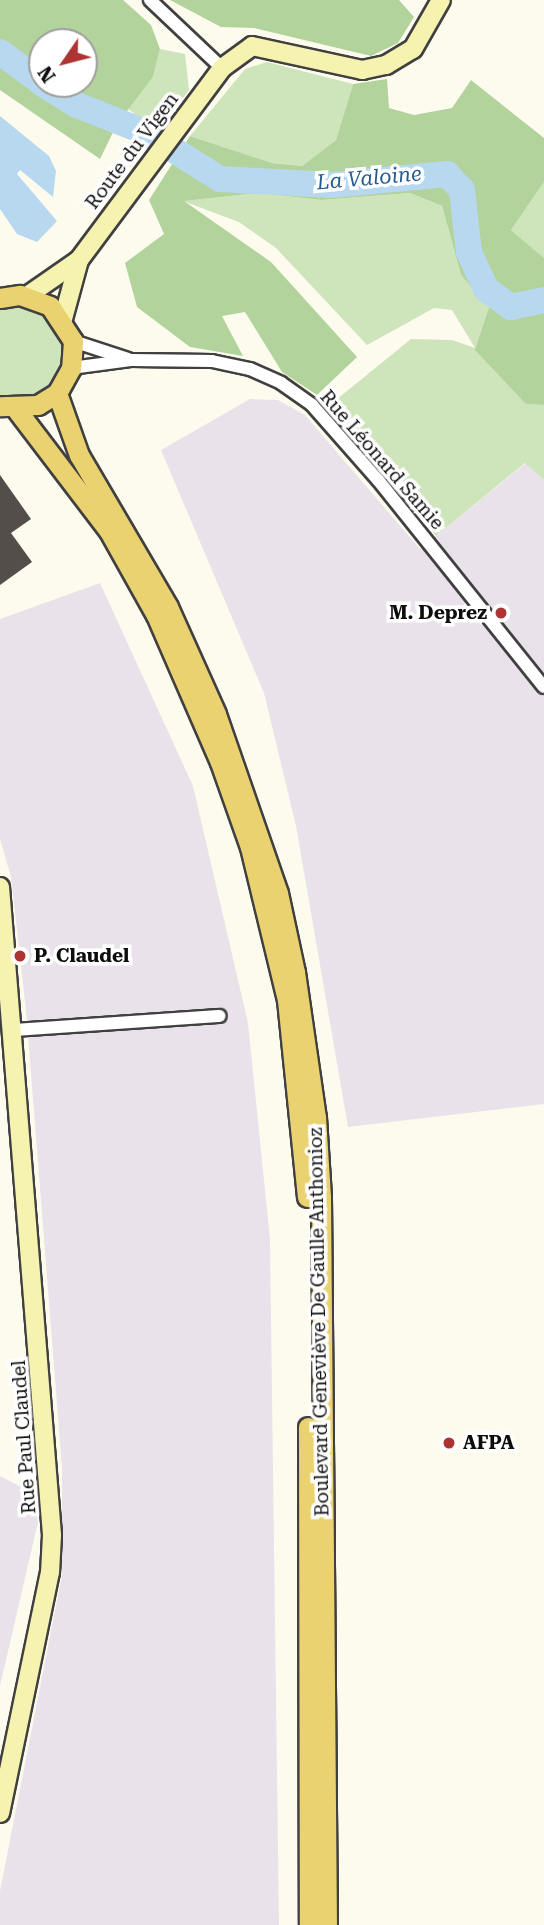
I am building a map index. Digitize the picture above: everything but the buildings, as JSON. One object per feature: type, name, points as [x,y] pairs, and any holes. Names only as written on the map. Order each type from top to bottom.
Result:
[{"type":"main road","points":[[2,295],[27,296],[63,319],[73,341],[71,369],[57,393],[38,405],[8,407]]},
{"type":"main road","name":"Boulevard Geneviève De Gaulle Anthonioz","points":[[57,393],[79,456],[168,607],[216,714],[278,893],[295,972],[316,1117],[321,1197],[327,1925]]},
{"type":"main road","name":"Boulevard Geneviève De Gaulle Anthonioz","points":[[8,407],[109,531],[161,626],[250,847],[287,1000],[307,1198],[309,1925]]},
{"type":"street","points":[[150,0],[222,68]]},
{"type":"street","name":"Route du Vigen","points":[[27,296],[79,260],[222,68],[252,46],[362,71],[386,65],[413,49],[441,0]]},
{"type":"street","name":"Route du Vigen","points":[[63,319],[79,260]]},
{"type":"street","points":[[73,341],[132,360]]},
{"type":"street","points":[[71,369],[132,360]]},
{"type":"street","name":"Rue Léonard Samie","points":[[132,360],[212,361],[250,369],[312,405],[544,687]]},
{"type":"street","name":"Rue Paul Claudel","points":[[0,887],[52,1535],[50,1572],[0,1813]]},
{"type":"street","points":[[13,1030],[220,1016]]},
{"type":"shaded area","points":[[250,399],[278,400],[305,415],[420,549],[526,463],[544,480],[544,1104],[348,1127],[296,826],[264,693],[161,450]]},
{"type":"shaded area","points":[[100,583],[193,786],[248,1023],[270,1239],[279,1925],[0,1925],[0,1891],[62,1575],[62,1468],[26,1010],[11,877],[0,839],[0,619]]},
{"type":"shaded area","points":[[0,1476],[33,1493],[38,1522],[0,1686]]},
{"type":"green space","points":[[0,0],[123,0],[151,25],[160,49],[153,77],[117,124],[100,159],[0,90]]},
{"type":"green space","points":[[170,0],[399,0],[414,17],[398,43],[371,56],[254,28],[221,27]]},
{"type":"green space","points":[[160,49],[185,54],[189,90],[158,131],[128,109],[153,77]]},
{"type":"green space","points":[[267,62],[353,84],[336,140],[302,166],[272,163],[190,136],[245,69]]},
{"type":"green space","points":[[387,79],[389,108],[414,115],[452,108],[471,80],[544,138],[544,182],[511,230],[544,258],[544,405],[526,404],[475,350],[489,308],[461,275],[442,206],[410,193],[322,200],[258,193],[184,201],[271,262],[357,357],[317,395],[282,372],[245,312],[222,316],[243,356],[190,347],[137,307],[125,263],[164,234],[149,200],[190,136],[272,163],[302,166],[336,140],[353,84]]},
{"type":"green space","points":[[544,182],[544,258],[511,230]]},
{"type":"green space","points":[[258,193],[322,200],[410,193],[442,206],[461,275],[489,308],[526,404],[544,405],[544,480],[525,463],[436,536],[331,404],[411,339],[452,340],[475,348],[452,310],[434,308],[367,345],[276,248],[239,222],[183,201]]},
{"type":"green space","points":[[13,304],[45,312],[63,336],[66,351],[57,380],[33,398],[0,397],[0,307]]},
{"type":"water","points":[[0,116],[49,156],[56,171],[53,197],[20,170],[17,174],[57,221],[37,242],[17,234],[0,209]]},
{"type":"waterway","name":"La Valoine","points":[[0,52],[28,73]]},
{"type":"waterway","name":"La Valoine","points":[[66,98],[145,132],[220,179],[331,185],[447,174],[462,190],[469,252],[486,289],[511,307],[544,300]]},
{"type":"place","name":"M. Deprez","points":[[501,613]]},
{"type":"place","name":"P. Claudel","points":[[20,956]]},
{"type":"place","name":"AFPA","points":[[449,1443]]}]
